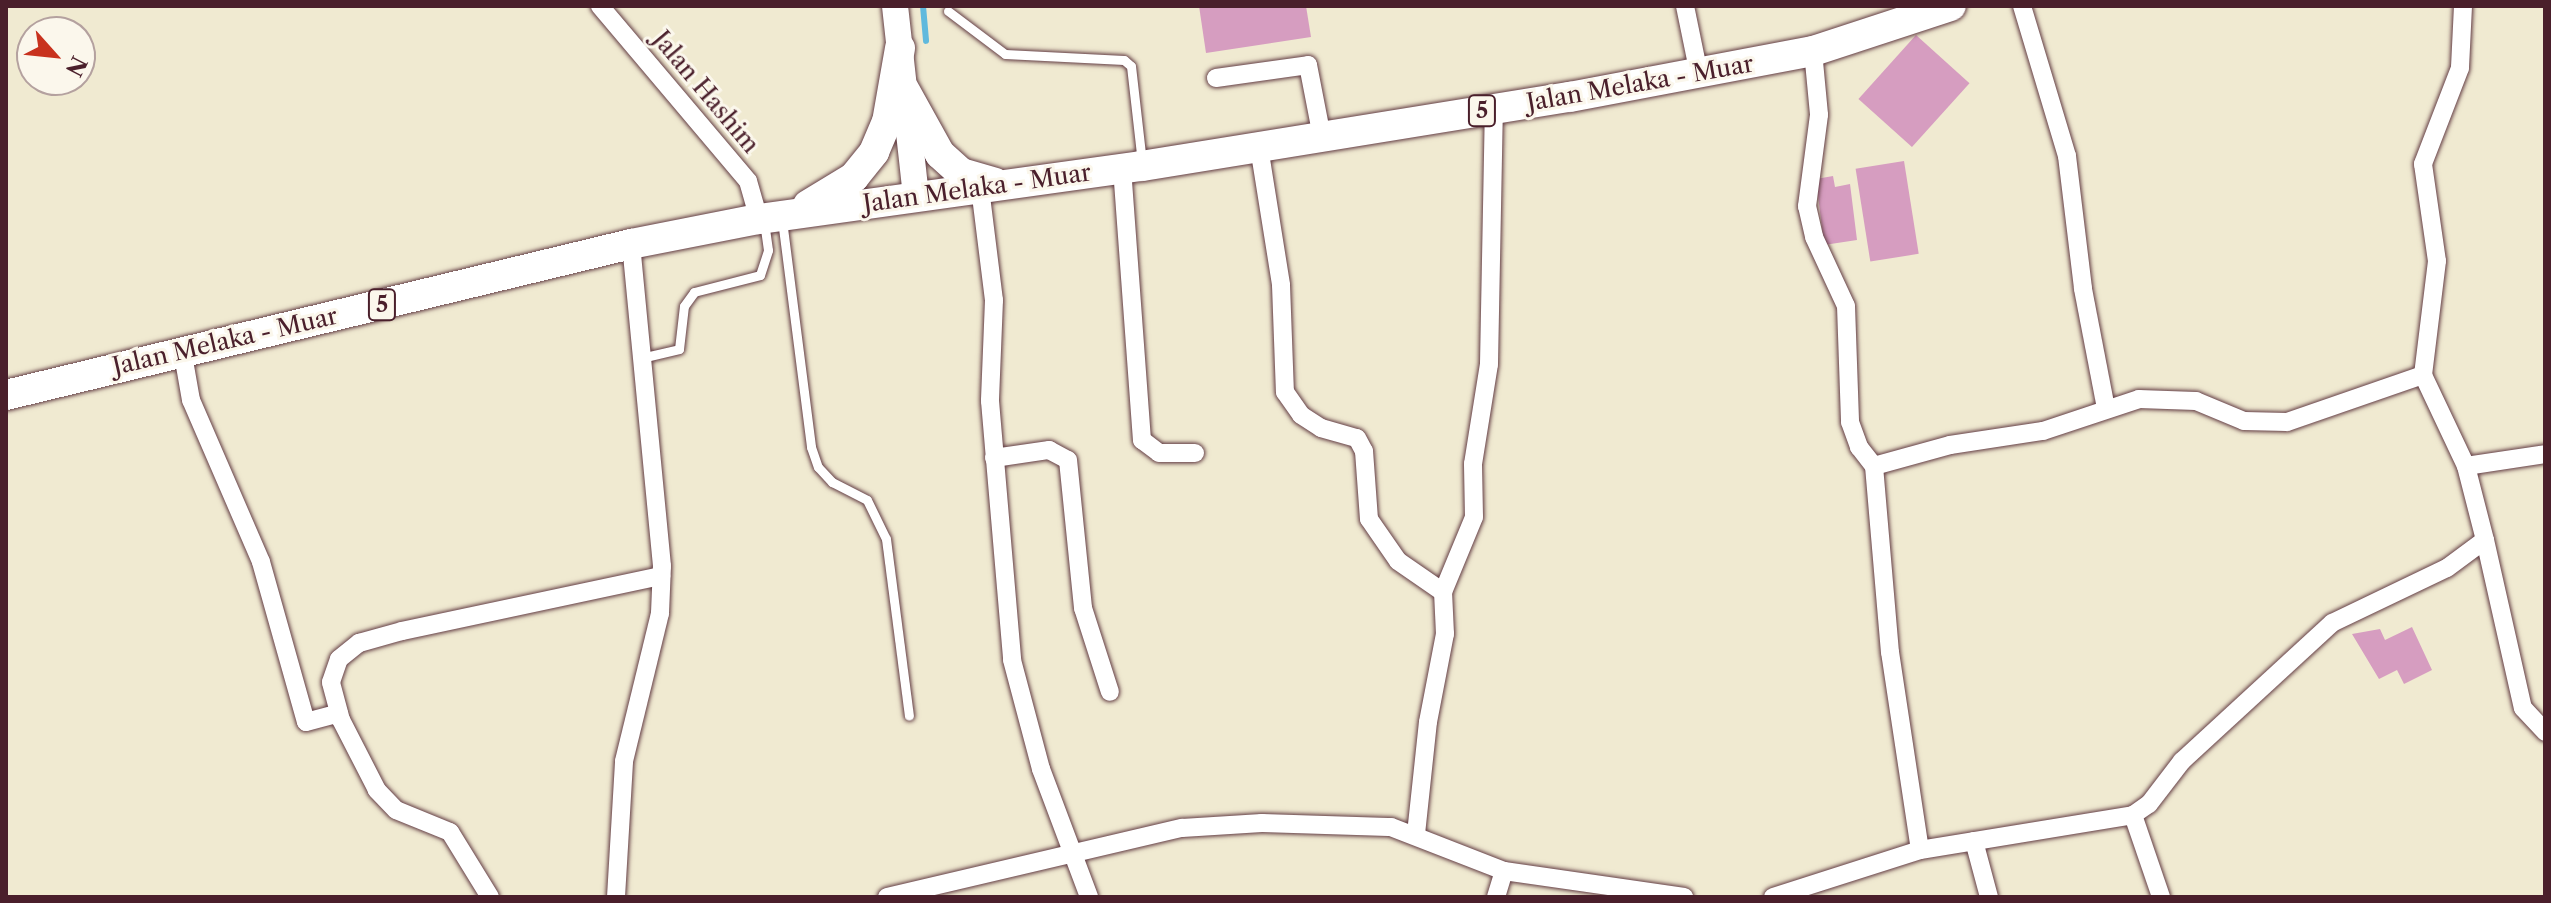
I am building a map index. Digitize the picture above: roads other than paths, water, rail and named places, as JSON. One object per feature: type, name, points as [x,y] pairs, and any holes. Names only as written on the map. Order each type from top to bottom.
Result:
[{"type":"main road","points":[[895,6],[916,197]]},
{"type":"main road","name":"Jalan Melaka - Muar","points":[[6,395],[182,349],[631,244],[773,217],[1132,167],[1699,74],[1813,51],[1951,6]]},
{"type":"main road","points":[[773,217],[833,194],[874,152],[887,122],[900,48]]},
{"type":"main road","points":[[904,89],[940,154],[961,173],[993,186]]},
{"type":"street","name":"Jalan Hashim","points":[[600,6],[748,181],[773,217]]},
{"type":"street","points":[[1685,6],[1699,74]]},
{"type":"street","points":[[2022,6],[2067,156],[2081,276],[2106,408]]},
{"type":"street","points":[[2463,6],[2460,68],[2423,164],[2437,261],[2423,375],[2466,466],[2523,708],[2545,732]]},
{"type":"street","points":[[1813,51],[1819,115],[1807,206],[1814,237],[1846,306],[1850,422],[1859,447],[1874,466],[1890,652],[1920,850]]},
{"type":"street","points":[[1216,78],[1308,65],[1322,137]]},
{"type":"street","points":[[1416,834],[1429,714],[1445,634],[1443,592],[1474,517],[1473,464],[1489,364],[1494,109]]},
{"type":"street","points":[[1259,147],[1281,285],[1285,392],[1311,422],[1357,438],[1364,451],[1369,519],[1398,561],[1443,592]]},
{"type":"street","points":[[1132,167],[1142,440],[1159,453],[1195,453]]},
{"type":"street","points":[[993,186],[994,458],[1012,660],[1041,769],[1076,855],[1089,897]]},
{"type":"street","points":[[616,897],[624,761],[660,613],[661,576],[631,244]]},
{"type":"street","points":[[182,349],[191,400],[261,562],[306,722],[339,713]]},
{"type":"street","points":[[1874,466],[1950,445],[2043,431],[2106,408],[2167,396],[2196,401],[2263,425],[2287,422],[2423,375]]},
{"type":"street","points":[[994,458],[1049,450],[1068,460],[1083,608],[1110,692]]},
{"type":"street","points":[[2466,466],[2545,454]]},
{"type":"street","points":[[1773,897],[1920,850],[2133,815],[2149,804],[2182,761],[2332,623],[2447,568],[2485,540]]},
{"type":"street","points":[[490,897],[450,832],[396,810],[377,790],[339,713],[331,682],[339,659],[359,643],[661,576]]},
{"type":"street","points":[[2133,815],[2161,897]]},
{"type":"street","points":[[887,897],[1182,828],[1262,823],[1391,827],[1416,834],[1504,871],[1649,895],[1684,897]]},
{"type":"street","points":[[1974,841],[1989,897]]},
{"type":"street","points":[[1496,897],[1504,871]]},
{"type":"lane","points":[[948,11],[1005,54],[1124,60],[1131,66],[1132,167]]},
{"type":"lane","points":[[773,217],[785,248],[811,447],[818,467],[832,482],[867,500],[886,539],[909,716]]},
{"type":"lane","points":[[639,358],[679,349],[688,297],[702,289],[752,281],[765,266],[773,217]]},
{"type":"lane","points":[[768,250],[785,248]]},
{"type":"waterway","points":[[923,6],[926,41]]}]
